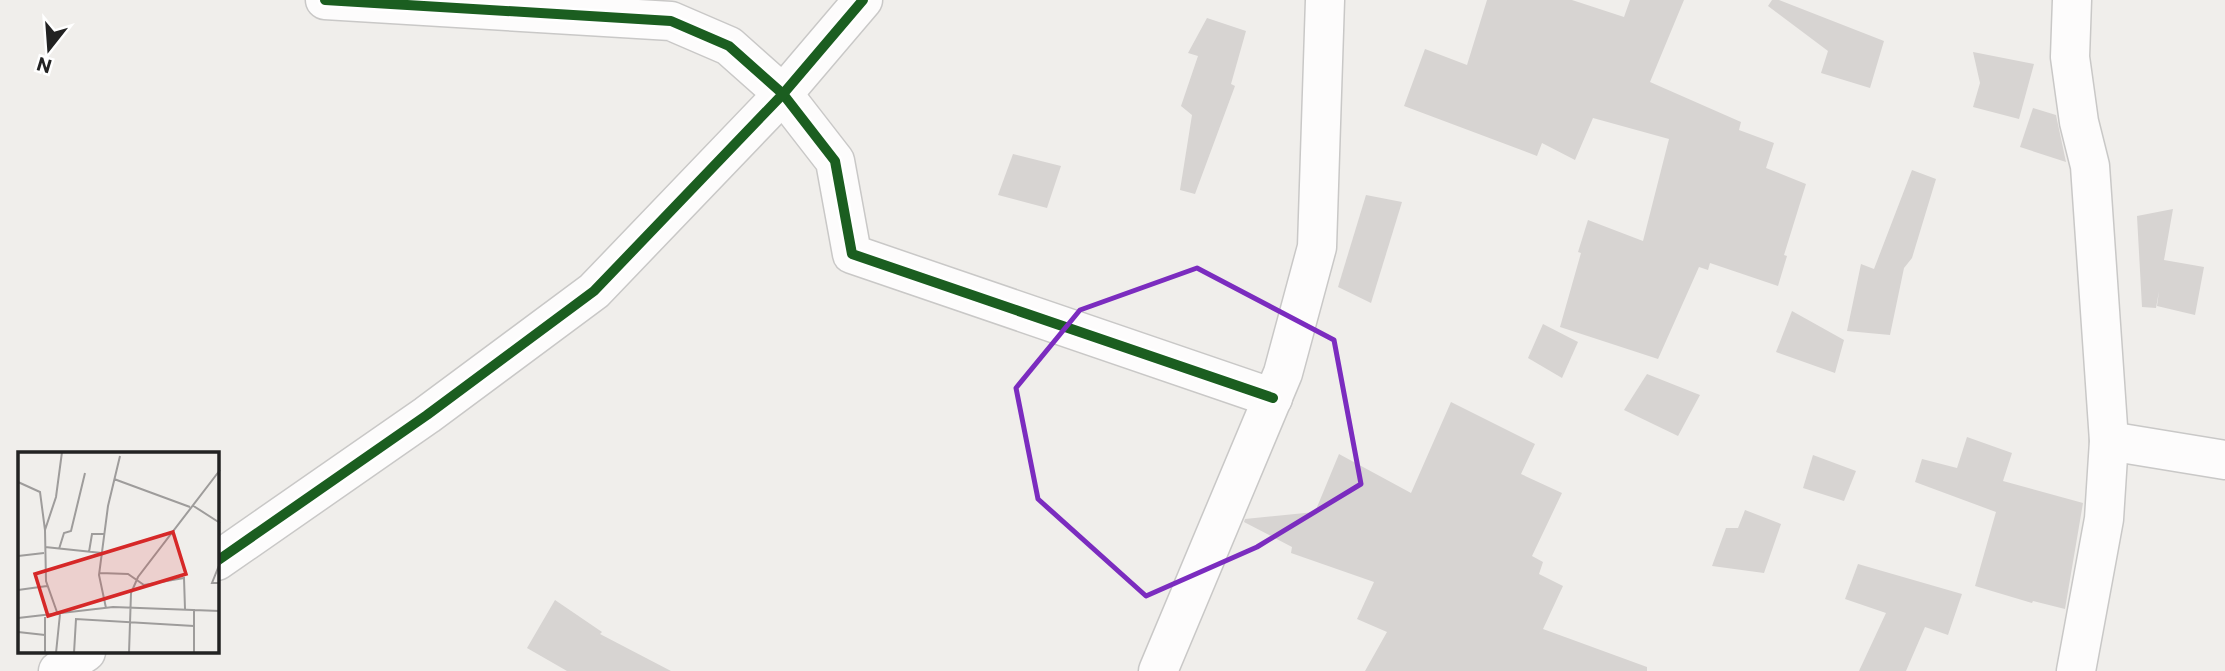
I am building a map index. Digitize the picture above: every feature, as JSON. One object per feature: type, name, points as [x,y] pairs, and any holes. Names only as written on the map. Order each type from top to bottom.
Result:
[{"type":"street","points":[[325,0],[671,21],[729,46],[783,94],[835,162],[852,254],[1273,398]]},
{"type":"street","points":[[219,560],[427,415],[594,291],[783,94],[863,0]]},
{"type":"street","points":[[1158,671],[1283,373],[1317,247],[1325,0]]},
{"type":"street","points":[[2072,0],[2070,57],[2090,166],[2109,440],[2104,519],[2076,671]]},
{"type":"street","points":[[2109,440],[2225,460]]},
{"type":"street","points":[[58,671],[83,654]]},
{"type":"highlighted area","points":[[1197,268],[1334,340],[1361,484],[1257,547],[1146,596],[1038,499],[1016,388],[1080,310]]},
{"type":"building","points":[[1487,0],[1572,0],[1624,17],[1630,0],[1684,0],[1650,82],[1741,122],[1739,130],[1774,143],[1766,168],[1806,184],[1784,255],[1787,256],[1778,286],[1710,263],[1708,270],[1699,267],[1658,359],[1560,327],[1588,220],[1643,241],[1669,139],[1593,118],[1575,160],[1542,143],[1537,156],[1404,106],[1425,49],[1467,65]]},
{"type":"building","points":[[1772,0],[1779,0],[1884,41],[1870,88],[1821,73],[1828,51],[1768,6]]},
{"type":"building","points":[[1207,18],[1246,31],[1231,84],[1235,86],[1195,194],[1180,190],[1192,115],[1181,106],[1198,56],[1188,53]]},
{"type":"building","points":[[1973,52],[2034,64],[2019,119],[1973,107],[1980,83]]},
{"type":"building","points":[[2033,108],[2056,115],[2066,162],[2020,147]]},
{"type":"building","points":[[1013,154],[1061,166],[1047,208],[998,195]]},
{"type":"building","points":[[1912,170],[1936,179],[1912,258],[1904,268],[1890,335],[1847,331],[1861,264],[1874,269]]},
{"type":"building","points":[[1366,195],[1402,202],[1371,303],[1338,287]]},
{"type":"building","points":[[2173,209],[2164,260],[2204,267],[2195,315],[2157,306],[2159,291],[2156,308],[2142,307],[2137,216]]},
{"type":"building","points":[[1792,311],[1844,340],[1835,373],[1776,352]]},
{"type":"building","points":[[1543,324],[1578,342],[1562,378],[1528,358]]},
{"type":"building","points":[[1647,374],[1700,395],[1678,436],[1624,410]]},
{"type":"building","points":[[1451,402],[1535,444],[1521,474],[1562,493],[1532,556],[1543,562],[1539,574],[1563,586],[1543,629],[1647,667],[1647,671],[1365,671],[1387,632],[1357,619],[1374,582],[1291,553],[1292,547],[1244,522],[1245,519],[1315,512],[1339,454],[1411,493]]},
{"type":"building","points":[[1967,437],[2012,453],[2003,481],[2083,503],[2065,609],[2033,601],[2032,603],[1975,586],[1996,512],[1915,482],[1922,459],[1957,468]]},
{"type":"building","points":[[1813,455],[1856,471],[1844,501],[1803,488]]},
{"type":"building","points":[[1745,510],[1781,524],[1764,573],[1712,566],[1726,528],[1738,528]]},
{"type":"building","points":[[1858,564],[1962,594],[1948,635],[1925,627],[1906,671],[1859,671],[1886,613],[1845,599]]},
{"type":"building","points":[[555,600],[602,632],[600,634],[671,671],[567,671],[527,648]]},
{"type":"cycle path","points":[[325,0],[671,21],[729,46],[783,94],[835,161],[852,254],[1273,398]]},
{"type":"cycle path","points":[[219,560],[427,415],[594,291],[783,94],[863,0]]}]
